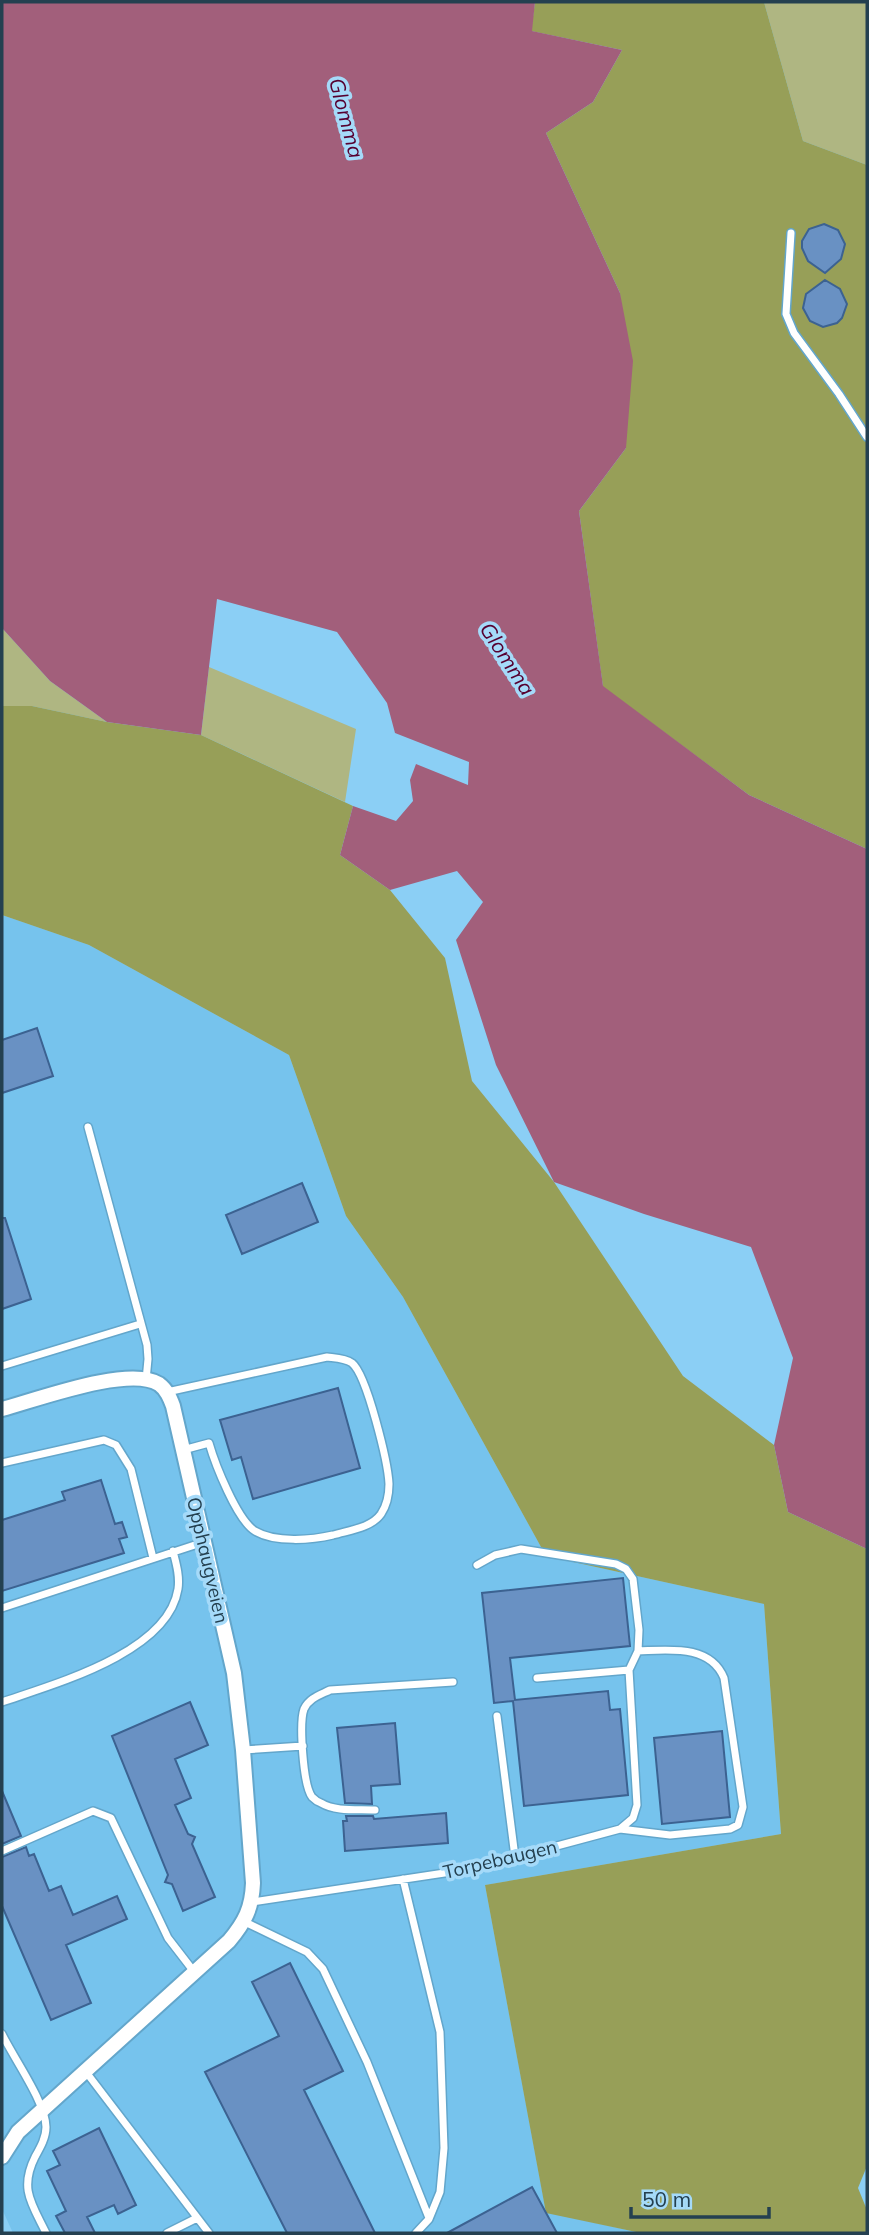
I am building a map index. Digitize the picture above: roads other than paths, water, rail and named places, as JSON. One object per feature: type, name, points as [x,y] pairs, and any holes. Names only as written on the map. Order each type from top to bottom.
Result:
[{"type":"street","points":[[2,1409],[104,1380],[146,1380],[158,1383],[167,1392]]},
{"type":"street","name":"Opphaugveien","points":[[167,1392],[183,1450],[234,1673],[243,1750],[253,1883],[252,1902]]},
{"type":"street","points":[[2,2157],[19,2132],[229,1941],[246,1922],[252,1902]]},
{"type":"street","points":[[2,2138],[19,2132]]},
{"type":"lane","points":[[791,233],[786,314],[794,333],[867,437]]},
{"type":"lane","points":[[88,1127],[149,1359],[146,1380]]},
{"type":"lane","points":[[2,1366],[140,1324]]},
{"type":"lane","points":[[167,1392],[327,1357],[351,1362],[366,1386],[387,1467],[387,1504],[380,1516],[370,1524],[316,1539],[265,1535],[257,1532],[244,1520],[221,1480],[209,1443],[183,1450]]},
{"type":"lane","points":[[2,1464],[104,1440],[116,1445],[124,1453],[131,1469],[153,1558]]},
{"type":"lane","points":[[2,1608],[204,1542]]},
{"type":"lane","points":[[477,1565],[495,1555],[521,1549],[616,1564],[626,1569],[633,1579],[639,1630],[638,1651],[629,1670],[637,1805],[633,1818],[621,1829]]},
{"type":"lane","points":[[2,1702],[51,1685],[120,1655],[153,1631],[168,1614],[179,1587],[173,1551]]},
{"type":"lane","points":[[621,1829],[670,1835],[730,1829],[738,1825],[743,1807],[724,1678],[719,1666],[709,1657],[682,1650],[638,1651]]},
{"type":"lane","points":[[537,1678],[629,1670]]},
{"type":"lane","points":[[375,1810],[333,1808],[321,1804],[312,1796],[307,1783],[303,1746],[304,1709],[313,1698],[330,1690],[453,1682]]},
{"type":"lane","points":[[497,1716],[516,1857]]},
{"type":"lane","points":[[243,1750],[303,1746]]},
{"type":"lane","points":[[2,1851],[93,1811],[111,1818],[168,1938],[195,1973]]},
{"type":"lane","name":"Torpebaugen","points":[[252,1902],[471,1869],[621,1829]]},
{"type":"lane","points":[[403,1879],[440,2032],[443,2148],[440,2192],[429,2219],[416,2233]]},
{"type":"lane","points":[[246,1922],[307,1952],[323,1969],[367,2062],[429,2219]]},
{"type":"lane","points":[[2,2034],[43,2111],[46,2127],[43,2143],[26,2178],[29,2199],[46,2233]]},
{"type":"lane","points":[[86,2072],[209,2233]]},
{"type":"lane","points":[[167,2233],[197,2218]]},
{"type":"water","name":"Glomma","points":[[2,2],[535,2],[532,31],[622,50],[593,102],[546,133],[620,293],[633,361],[626,448],[579,511],[603,686],[749,795],[867,849],[867,1549],[788,1512],[774,1445],[793,1358],[751,1247],[644,1214],[554,1182],[496,1065],[456,940],[483,902],[457,871],[390,890],[340,855],[353,806],[396,821],[413,801],[410,780],[416,764],[468,785],[469,762],[395,733],[387,703],[337,632],[217,599],[201,735],[107,722],[50,681],[2,628]]}]
